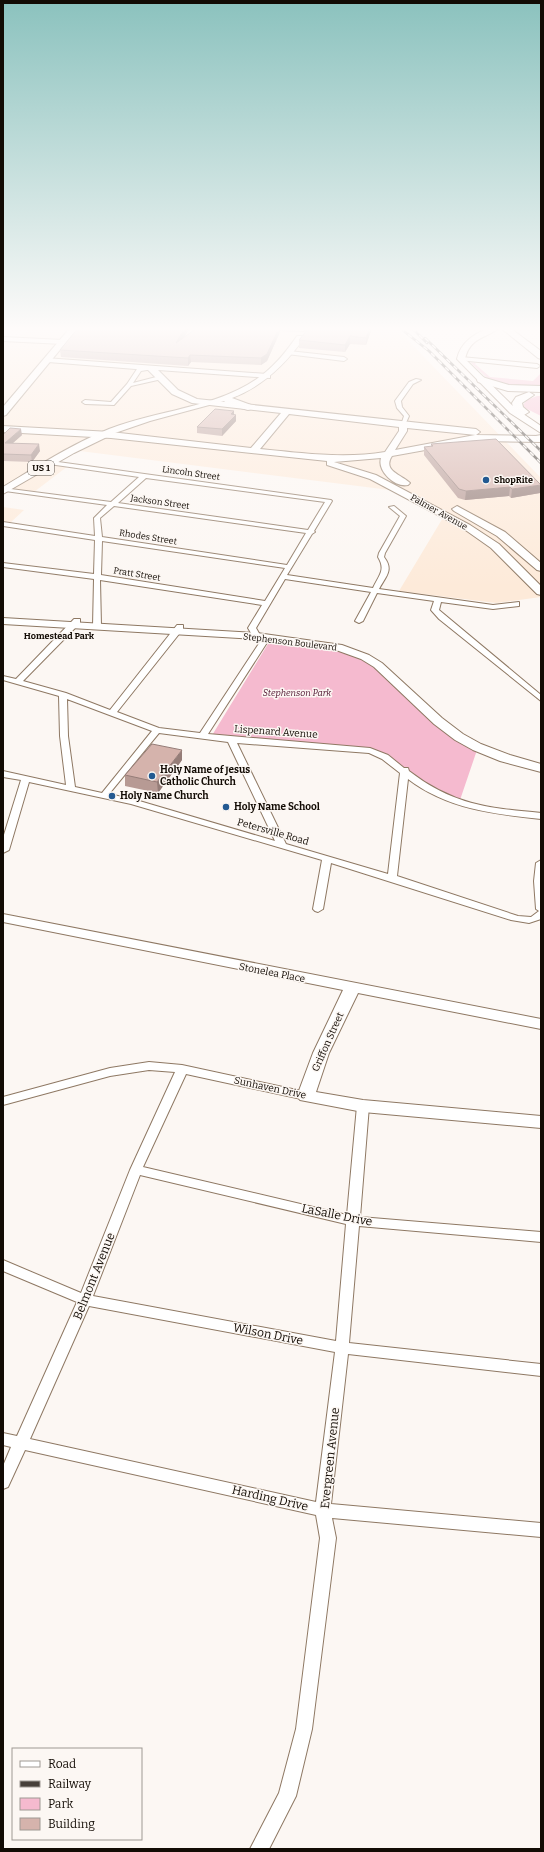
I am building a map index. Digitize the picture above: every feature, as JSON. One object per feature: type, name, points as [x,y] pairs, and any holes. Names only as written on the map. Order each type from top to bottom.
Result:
[{"type":"main road","name":"US 1","points":[[4,490],[103,434],[133,423],[166,414]]},
{"type":"street","points":[[253,451],[283,414]]},
{"type":"street","points":[[317,414],[446,430],[540,434]]},
{"type":"street","points":[[388,454],[403,431],[403,424],[407,419],[406,414]]},
{"type":"street","points":[[517,414],[540,434]]},
{"type":"street","points":[[531,414],[536,416]]},
{"type":"street","points":[[3,429],[103,434],[320,459],[358,458],[388,454],[475,438],[540,434]]},
{"type":"street","name":"Palmer Avenue","points":[[388,454],[384,464],[389,475],[419,490]]},
{"type":"street","name":"Palmer Avenue","points":[[320,459],[373,477],[468,526],[495,546],[541,592]]},
{"type":"street","name":"Lincoln Street","points":[[51,463],[329,501],[312,532]]},
{"type":"street","points":[[98,625],[97,577],[99,529],[97,518],[145,476]]},
{"type":"street","name":"Jackson Street","points":[[4,490],[312,532]]},
{"type":"street","name":"Palmer Avenue","points":[[450,506],[501,534],[541,568]]},
{"type":"street","points":[[359,621],[386,566],[381,557],[382,553],[403,516],[392,508]]},
{"type":"street","name":"Rhodes Street","points":[[3,524],[289,567]]},
{"type":"street","points":[[202,737],[264,641],[252,628],[312,532]]},
{"type":"street","name":"Pratt Street","points":[[3,565],[97,577],[267,604]]},
{"type":"street","points":[[284,577],[493,607],[516,604]]},
{"type":"street","points":[[438,599],[435,610],[442,617],[541,699]]},
{"type":"street","name":"Stephenson Boulevard","points":[[3,616],[98,625],[256,634],[336,642],[370,651],[380,656],[392,666],[458,727],[495,746],[541,761]]},
{"type":"street","name":"Stephenson Boulevard","points":[[3,621],[75,623]]},
{"type":"street","points":[[18,682],[75,623]]},
{"type":"street","points":[[112,713],[178,630]]},
{"type":"street","name":"Stephenson Boulevard","points":[[256,634],[338,647],[365,656],[378,665],[438,721],[459,737],[477,747],[506,758],[541,768]]},
{"type":"street","name":"Lispenard Avenue","points":[[3,678],[62,695],[157,730],[231,740],[370,751],[385,757],[405,770],[423,786],[456,802],[493,811],[541,816]]},
{"type":"street","points":[[62,695],[64,736],[71,787]]},
{"type":"street","points":[[105,794],[157,730]]},
{"type":"street","points":[[231,740],[282,846]]},
{"type":"street","points":[[392,878],[405,770]]},
{"type":"street","name":"Petersville Road","points":[[3,774],[105,794],[392,878],[515,918],[526,921],[537,917]]},
{"type":"street","points":[[4,850],[26,778]]},
{"type":"street","points":[[318,909],[328,859]]},
{"type":"street","points":[[541,863],[539,881],[541,910]]},
{"type":"street","name":"Stonelea Place","points":[[3,918],[352,988],[541,1024]]},
{"type":"street","name":"Griffon Street","points":[[306,1096],[320,1052],[352,988]]},
{"type":"street","name":"Sunhaven Drive","points":[[3,1101],[110,1072],[149,1066],[182,1069],[306,1096],[363,1106],[541,1122]]},
{"type":"street","name":"Belmont Avenue","points":[[3,1482],[22,1443],[85,1300],[136,1170],[182,1069]]},
{"type":"street","name":"Evergreen Avenue","points":[[259,1849],[287,1796],[304,1729],[328,1538],[323,1510],[342,1348],[363,1106]]},
{"type":"street","name":"LaSalle Drive","points":[[136,1170],[354,1221],[541,1237]]},
{"type":"street","name":"Wilson Drive","points":[[3,1265],[85,1300],[342,1348],[541,1370]]},
{"type":"street","name":"Harding Drive","points":[[3,1439],[323,1510],[541,1530]]},
{"type":"shaded area","points":[[3,414],[480,414],[541,478],[541,597],[496,603],[399,591],[444,516],[398,491],[72,450],[49,463],[68,466],[34,492],[6,488],[3,489]]},
{"type":"shaded area","points":[[3,507],[24,510],[9,524],[3,523]]},
{"type":"green space","name":"Stephenson Park","points":[[271,639],[313,645],[339,651],[365,661],[378,669],[477,750],[460,800],[425,784],[392,759],[379,752],[211,737]]},
{"type":"building","points":[[210,414],[236,415],[222,429],[197,427]]},
{"type":"building","points":[[10,428],[21,429],[5,443],[39,444],[31,455],[3,454],[3,435]]},
{"type":"building","name":"ShopRite","points":[[496,439],[541,485],[512,489],[510,487],[466,491],[459,489],[424,447],[433,446],[431,444]]},
{"type":"building","points":[[152,744],[182,750],[157,782],[125,775]]},
{"type":"railway","points":[[492,414],[541,463]]},
{"type":"railway","points":[[503,414],[541,451]]},
{"type":"place","name":"ShopRite","points":[[486,480]]},
{"type":"place","name":"Holy Name of Jesus Catholic Church","points":[[152,776]]},
{"type":"place","name":"Holy Name Church","points":[[112,796]]},
{"type":"place","name":"Holy Name School","points":[[226,807]]},
{"type":"district","name":"Homestead Park","points":[[59,636]]}]
